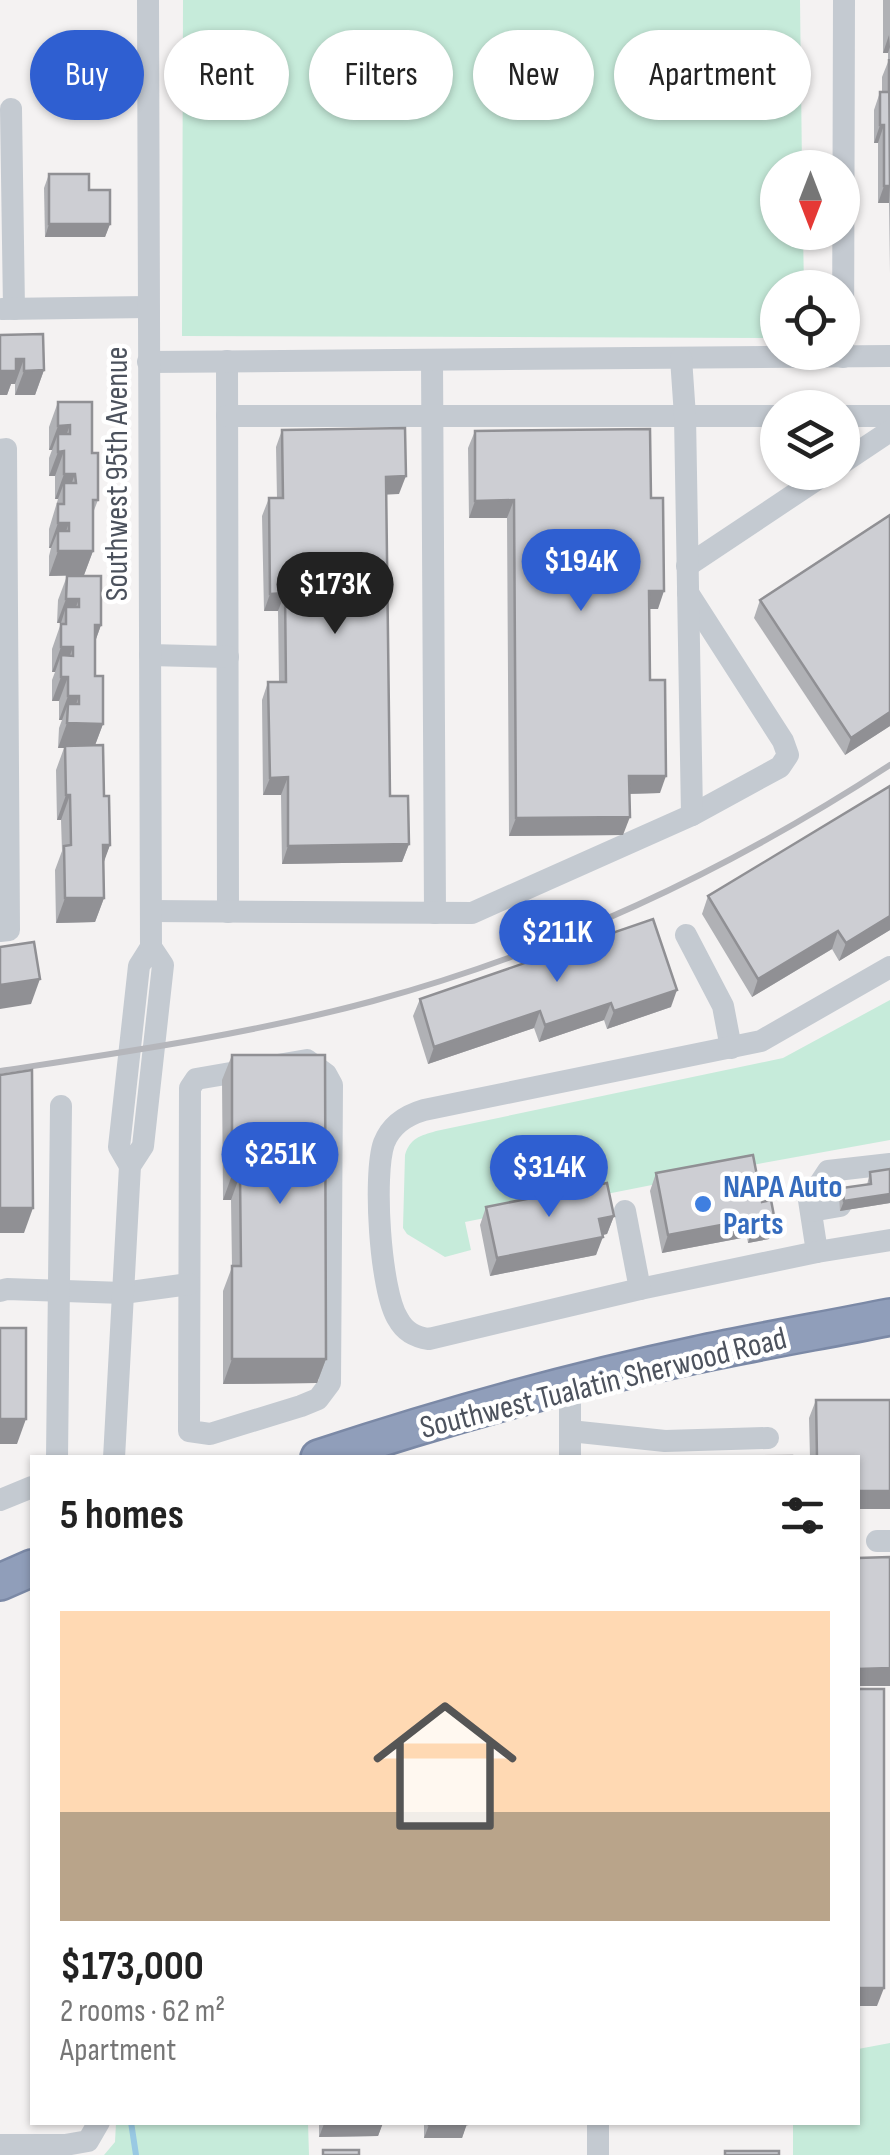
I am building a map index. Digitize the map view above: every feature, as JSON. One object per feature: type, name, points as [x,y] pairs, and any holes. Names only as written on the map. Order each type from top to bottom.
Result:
[{"type":"highway","name":"Southwest Tualatin Sherwood Road","points":[[329,1455],[570,1385],[692,1356],[890,1317]]},
{"type":"highway","points":[[0,1582],[30,1569]]},
{"type":"street","name":"Southwest 95th Avenue","points":[[114,1455],[130,1166],[143,1146],[163,965],[151,948],[148,0]]},
{"type":"street","points":[[842,270],[844,0]]},
{"type":"street","points":[[11,110],[7,309],[148,307]]},
{"type":"street","points":[[860,357],[890,356]]},
{"type":"street","points":[[681,358],[692,815]]},
{"type":"street","points":[[148,362],[760,358]]},
{"type":"street","points":[[226,360],[228,912]]},
{"type":"street","points":[[432,360],[435,913]]},
{"type":"street","points":[[227,416],[760,416]]},
{"type":"street","points":[[860,416],[890,416]]},
{"type":"street","points":[[860,451],[890,432]]},
{"type":"street","points":[[0,450],[6,450],[3,518],[9,930],[0,931]]},
{"type":"street","points":[[688,566],[801,490]]},
{"type":"street","points":[[151,911],[472,913],[692,815],[780,767],[788,755],[784,741],[688,593]]},
{"type":"street","points":[[150,655],[228,657]]},
{"type":"street","points":[[686,936],[723,1006],[731,1048]]},
{"type":"street","points":[[890,967],[761,1041],[412,1114],[390,1131],[379,1163],[384,1266],[390,1302],[398,1320],[414,1337],[429,1338],[640,1288],[890,1240]]},
{"type":"street","points":[[307,1060],[326,1074],[332,1085],[330,1383],[324,1392],[301,1406],[210,1434],[189,1431],[189,1284],[190,1088],[196,1080],[307,1060]]},
{"type":"street","points":[[56,1455],[62,1106]]},
{"type":"street","points":[[817,1252],[809,1200],[828,1171],[890,1164]]},
{"type":"street","points":[[811,1211],[840,1206]]},
{"type":"street","points":[[625,1211],[640,1288]]},
{"type":"street","points":[[0,1291],[123,1293],[189,1284]]},
{"type":"street","points":[[570,1385],[570,1455]]},
{"type":"street","points":[[570,1431],[665,1442],[768,1438]]},
{"type":"street","points":[[0,1500],[30,1487]]},
{"type":"street","points":[[0,2145],[64,2145],[88,2140],[97,2125]]},
{"type":"street","points":[[598,2125],[598,2155]]},
{"type":"green space","points":[[183,0],[800,0],[800,30],[614,30],[614,120],[801,120],[802,150],[760,150],[760,250],[803,250],[804,270],[760,270],[760,338],[182,336],[183,120],[289,120],[289,30],[183,30]]},
{"type":"green space","points":[[890,1000],[890,1140],[465,1222],[471,1250],[445,1257],[403,1228],[405,1155],[420,1136],[783,1058]]},
{"type":"green space","points":[[890,2043],[890,2155],[793,2155],[793,2125],[860,2125],[860,2049]]},
{"type":"green space","points":[[116,2125],[308,2125],[309,2155],[104,2155],[115,2142]]},
{"type":"building","points":[[889,59],[890,186],[884,186],[880,92],[889,92]]},
{"type":"building","points":[[49,174],[89,174],[89,190],[110,190],[110,224],[49,224]]},
{"type":"building","points":[[43,334],[44,370],[24,371],[24,359],[16,359],[16,371],[0,371],[0,335]]},
{"type":"building","points":[[58,402],[92,402],[92,453],[98,453],[93,551],[58,551],[58,531],[69,531],[69,523],[58,523],[58,504],[64,504],[64,483],[76,483],[75,474],[64,474],[64,451],[58,452],[58,434],[70,434],[70,425],[58,426]]},
{"type":"building","points":[[405,428],[406,476],[386,477],[390,796],[408,796],[409,844],[288,846],[288,777],[270,778],[268,682],[286,682],[285,593],[270,594],[269,498],[283,498],[282,430]]},
{"type":"building","points":[[650,429],[651,498],[663,498],[664,591],[649,591],[650,680],[665,680],[666,776],[629,776],[630,817],[516,818],[514,500],[475,501],[475,431]]},
{"type":"building","points":[[890,515],[890,712],[851,738],[760,600]]},
{"type":"building","points":[[67,576],[101,576],[101,625],[95,625],[95,676],[103,676],[103,724],[67,723],[68,704],[79,704],[79,696],[68,696],[68,677],[61,677],[61,655],[73,656],[73,647],[61,647],[61,624],[66,624],[66,607],[79,607],[79,599],[66,599]]},
{"type":"building","points":[[103,745],[110,845],[103,845],[104,898],[65,898],[64,846],[71,845],[65,746]]},
{"type":"building","points":[[890,786],[890,916],[846,943],[838,931],[758,979],[708,896]]},
{"type":"building","points":[[653,919],[677,990],[614,1011],[611,1003],[545,1025],[540,1011],[434,1047],[420,999]]},
{"type":"building","points":[[34,942],[40,979],[0,985],[0,947]]},
{"type":"building","points":[[232,1055],[325,1055],[326,1359],[232,1359],[232,1266],[241,1266],[240,1175],[232,1175]]},
{"type":"building","points":[[32,1070],[33,1208],[0,1208],[0,1075]]},
{"type":"building","name":"NAPA Auto Parts","points":[[753,1155],[762,1202],[771,1200],[775,1221],[754,1225],[753,1219],[668,1235],[656,1173]]},
{"type":"building","points":[[890,1169],[890,1194],[844,1201],[842,1188],[871,1184],[870,1172]]},
{"type":"building","points":[[607,1183],[614,1216],[599,1219],[603,1237],[497,1258],[486,1207]]},
{"type":"building","points":[[0,1328],[26,1328],[26,1419],[0,1419]]},
{"type":"building","points":[[816,1400],[890,1400],[890,1491],[860,1491],[860,1455],[817,1455]]},
{"type":"building","points":[[890,1557],[890,1668],[860,1669],[860,1558]]},
{"type":"building","points":[[860,1689],[884,1689],[884,1988],[860,1988]]},
{"type":"building","points":[[323,2150],[359,2150],[359,2155],[323,2155]]},
{"type":"building","points":[[725,2151],[779,2151],[779,2155],[725,2155]]},
{"type":"waterway","points":[[131,2125],[136,2155]]},
{"type":"railway","points":[[0,1071],[281,1023],[373,1001],[509,958],[576,932],[705,872],[890,765]]},
{"type":"place","name":"NAPA Auto Parts","points":[[703,1204]]}]
